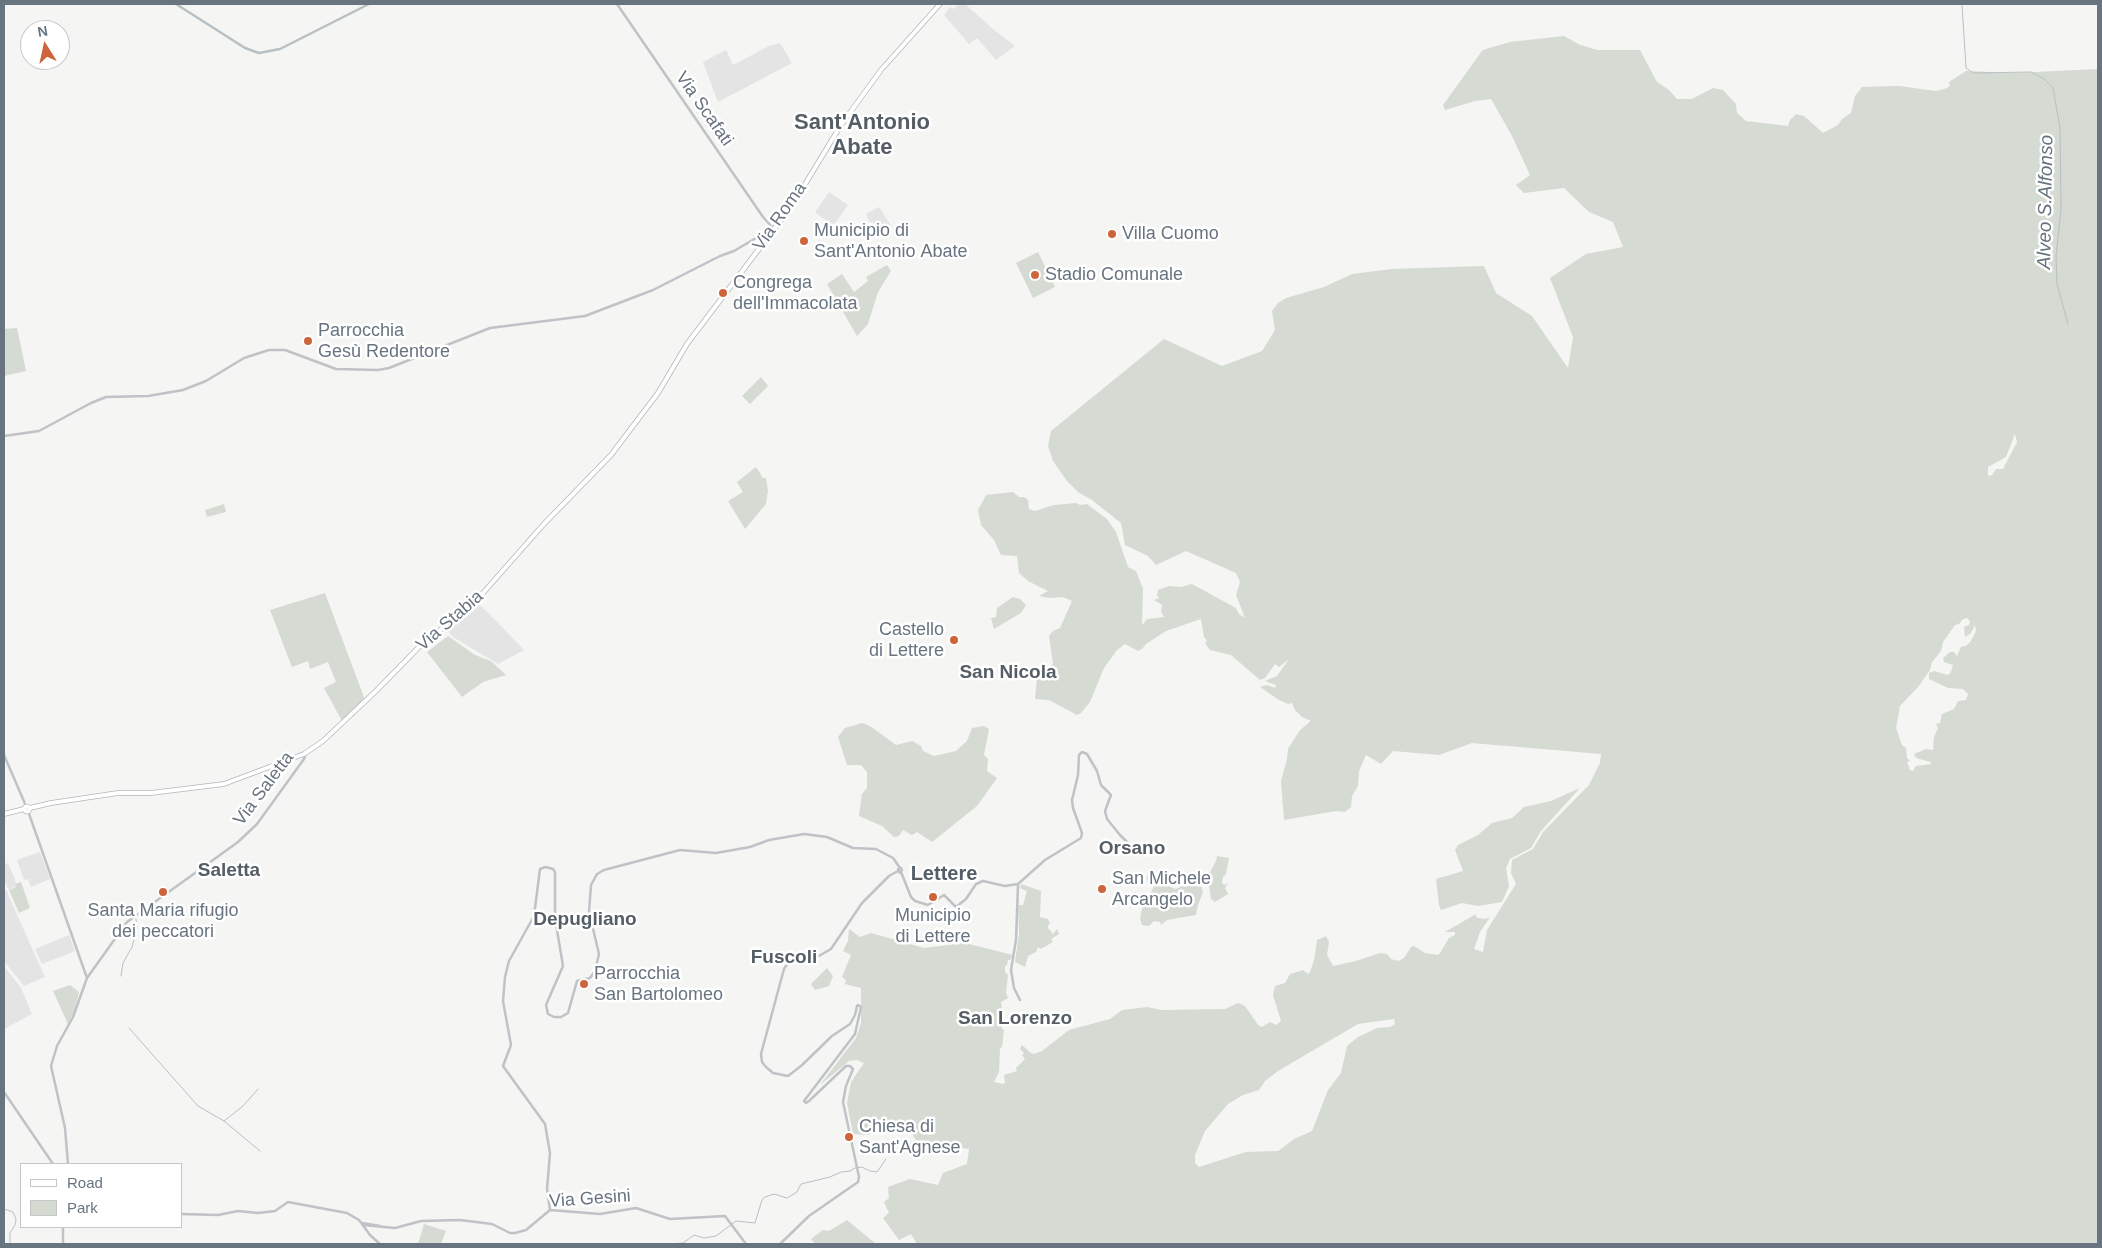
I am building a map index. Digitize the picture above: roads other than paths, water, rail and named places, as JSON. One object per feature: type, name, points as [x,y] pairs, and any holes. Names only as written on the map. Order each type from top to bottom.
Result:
[{"type":"main road","name":"Via Roma","points":[[712,312],[792,204],[832,138],[881,70],[940,4]]},
{"type":"main road","name":"Via Stabia","points":[[4,814],[51,802],[118,793],[151,793],[224,784],[306,753],[323,741],[422,644],[476,601],[543,525],[602,465],[640,419],[687,344],[712,312]]},
{"type":"street","name":"Via Scafati","points":[[617,4],[763,217],[773,228]]},
{"type":"street","points":[[4,436],[38,431],[106,397],[170,393],[200,384],[244,358],[269,350],[285,350],[336,369],[378,370],[389,368],[490,328],[585,316],[653,290],[720,256],[734,251],[773,228]]},
{"type":"street","points":[[550,1210],[547,1189],[550,1153],[545,1124],[503,1066],[511,1044],[504,1001],[504,976],[509,960],[534,916],[539,873],[543,867],[549,867],[555,872],[554,918],[563,966],[546,1005],[548,1014],[554,1017],[565,1015],[570,1008],[577,980],[593,976],[599,954],[589,912],[591,885],[597,874],[604,870],[680,850],[716,854],[750,847],[769,840],[804,834],[827,837],[852,848],[876,849],[893,858],[915,901],[928,905],[944,895],[956,907],[966,899],[971,889],[983,881],[1009,887],[1018,884],[1050,857],[1081,838],[1080,823],[1073,808],[1072,800],[1078,775],[1079,756],[1082,752],[1087,754],[1097,771],[1101,785],[1111,795],[1105,811],[1107,819],[1132,847]]},
{"type":"street","name":"Via Saletta","points":[[68,1163],[65,1128],[51,1066],[57,1046],[73,1017],[82,987],[87,978],[127,922],[238,842],[257,824],[306,753]]},
{"type":"street","points":[[4,754],[27,809],[87,978]]},
{"type":"street","points":[[780,1244],[809,1216],[858,1182],[859,1175],[843,1102],[846,1086],[853,1069],[846,1066],[809,1102],[806,1103],[804,1101],[856,1034],[861,1007],[857,1006],[850,1024],[832,1036],[788,1076],[773,1073],[762,1062],[761,1054],[786,963],[790,960],[817,957],[830,950],[866,898],[889,876],[900,870]]},
{"type":"street","points":[[1018,884],[1016,940],[1011,970],[1014,988],[1020,1000]]},
{"type":"street","points":[[4,1092],[52,1163]]},
{"type":"street","points":[[182,1214],[218,1215],[229,1212],[275,1211],[288,1202],[347,1213],[370,1224]]},
{"type":"street","name":"Via Gesini","points":[[399,1227],[421,1221],[460,1220],[492,1224],[510,1233],[515,1233],[526,1230],[550,1210],[600,1214],[636,1208],[670,1219],[717,1215],[728,1218],[746,1244]]},
{"type":"street","points":[[359,1220],[370,1235],[380,1244]]},
{"type":"street","points":[[363,1224],[399,1227]]},
{"type":"street","points":[[363,1224],[399,1227]]},
{"type":"street","points":[[63,1228],[63,1244]]},
{"type":"waterway","points":[[176,4],[245,48],[259,53],[280,49],[369,4]]},
{"type":"waterway","name":"Alveo S.Alfonso","points":[[1962,4],[1966,68],[1973,73],[2031,72],[2044,79],[2053,88],[2060,128],[2061,209],[2056,256],[2057,284],[2068,324]]},
{"type":"waterway","points":[[121,976],[123,963],[132,947],[137,928],[136,919]]},
{"type":"waterway","points":[[129,1028],[198,1106],[224,1121],[260,1151]]},
{"type":"waterway","points":[[224,1121],[243,1106],[258,1089]]},
{"type":"waterway","points":[[669,1244],[683,1243],[694,1235],[704,1238],[716,1236],[736,1221],[755,1223],[762,1200],[765,1197],[774,1194],[787,1198],[797,1192],[801,1184],[830,1177],[855,1168],[862,1167],[877,1172],[886,1159]]},
{"type":"waterway","points":[[4,1209],[13,1212],[16,1219],[10,1233],[10,1244]]},
{"type":"waterway","points":[[652,1244],[659,1244]]},
{"type":"place","name":"Villa Cuomo","points":[[1112,234]]},
{"type":"place","name":"Municipio di Sant'Antonio Abate","points":[[804,241]]},
{"type":"place","name":"Stadio Comunale","points":[[1035,275]]},
{"type":"place","name":"Congrega dell'Immacolata","points":[[723,293]]},
{"type":"place","name":"Parrocchia Gesù Redentore","points":[[308,341]]},
{"type":"place","name":"Castello di Lettere","points":[[954,640]]},
{"type":"place","name":"San Michele Arcangelo","points":[[1102,889]]},
{"type":"place","name":"Santa Maria rifugio dei peccatori","points":[[163,892]]},
{"type":"place","name":"Municipio di Lettere","points":[[933,897]]},
{"type":"place","name":"Parrocchia San Bartolomeo","points":[[584,984]]},
{"type":"place","name":"Chiesa di Sant'Agnese","points":[[849,1137]]},
{"type":"district","name":"Sant'Antonio Abate","points":[[862,136]]},
{"type":"district","name":"San Nicola","points":[[1008,673]]},
{"type":"district","name":"Orsano","points":[[1132,849]]},
{"type":"district","name":"Saletta","points":[[229,871]]},
{"type":"district","name":"Lettere","points":[[944,874]]},
{"type":"district","name":"Depugliano","points":[[585,920]]},
{"type":"district","name":"Fuscoli","points":[[784,958]]},
{"type":"district","name":"San Lorenzo","points":[[1015,1019]]}]
